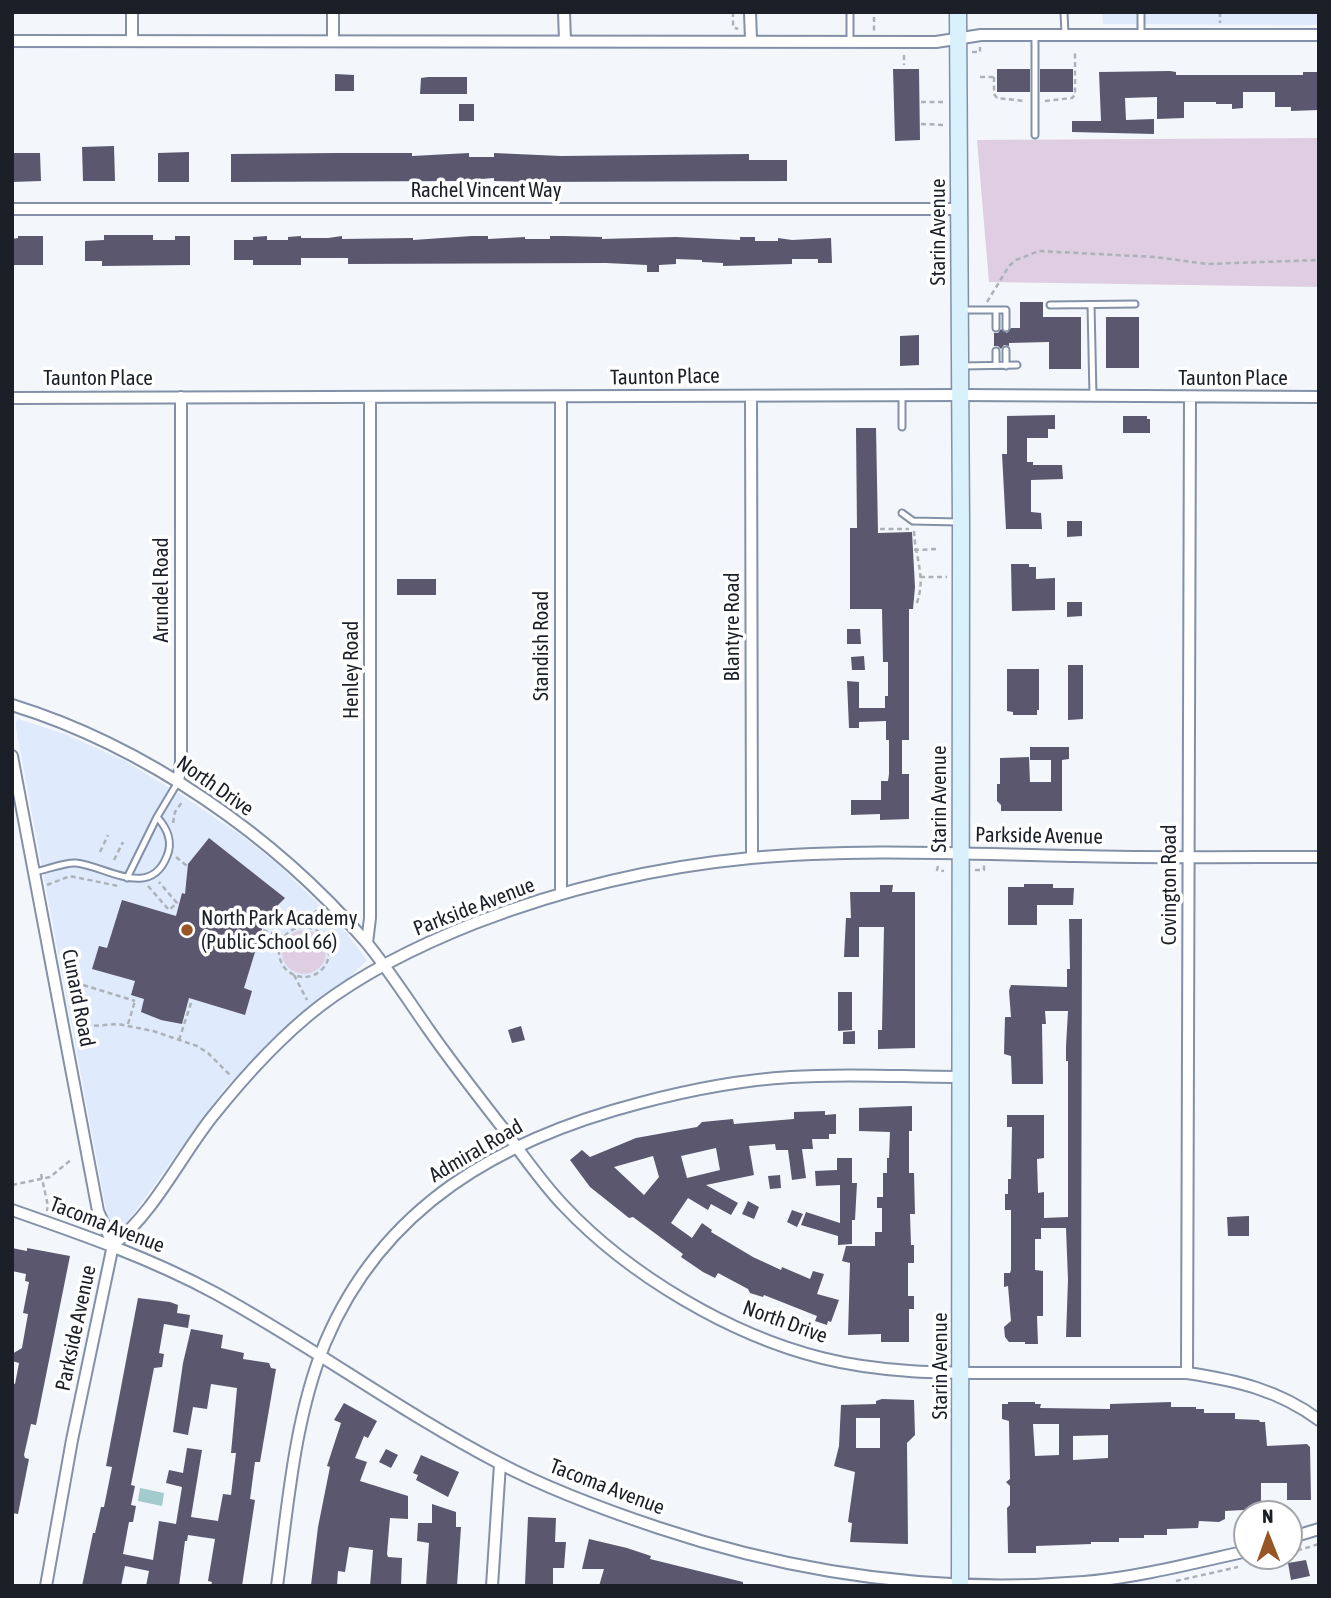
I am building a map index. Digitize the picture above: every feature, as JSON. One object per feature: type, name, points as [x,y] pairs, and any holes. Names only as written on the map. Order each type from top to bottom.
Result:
[{"type":"street","points":[[132,12],[132,41]]},
{"type":"street","points":[[332,12],[333,41]]},
{"type":"street","points":[[564,12],[565,41]]},
{"type":"street","points":[[750,12],[751,40]]},
{"type":"street","name":"Starin Avenue","points":[[958,12],[961,522],[960,1585]]},
{"type":"street","points":[[12,41],[936,42],[981,35],[1319,35]]},
{"type":"street","name":"Rachel Vincent Way","points":[[12,209],[959,209]]},
{"type":"street","name":"Blantyre Road","points":[[751,396],[752,858]]},
{"type":"street","name":"Taunton Place","points":[[12,397],[1319,397]]},
{"type":"street","name":"Arundel Road","points":[[178,782],[181,762],[181,397]]},
{"type":"street","name":"Henley Road","points":[[367,943],[370,918],[370,397]]},
{"type":"street","name":"Standish Road","points":[[561,397],[561,894]]},
{"type":"street","name":"Covington Road","points":[[1187,1373],[1190,397]]},
{"type":"street","name":"North Drive","points":[[12,705],[45,714],[90,734],[178,782],[246,830],[280,858],[367,943],[386,966],[428,1030],[564,1206],[595,1236],[665,1287],[718,1317],[754,1334],[820,1357],[888,1369],[961,1373],[1187,1373],[1235,1381],[1280,1396],[1319,1420]]},
{"type":"street","name":"Cunard Road","points":[[12,756],[98,1211],[113,1245]]},
{"type":"street","name":"Parkside Avenue","points":[[46,1586],[76,1421],[113,1245],[135,1227],[212,1117],[292,1030],[352,984],[446,935],[561,894],[659,871],[752,858],[960,854],[1319,857]]},
{"type":"street","name":"Admiral Road","points":[[276,1586],[305,1406],[321,1356],[338,1316],[361,1276],[403,1225],[457,1180],[516,1146],[569,1125],[621,1108],[716,1086],[806,1076],[960,1077]]},
{"type":"street","name":"Tacoma Avenue","points":[[12,1210],[113,1245],[212,1292],[500,1464],[594,1506],[700,1542],[796,1566],[871,1578],[960,1585],[1083,1582],[1116,1578],[1233,1554]]},
{"type":"street","points":[[492,1586],[500,1464]]},
{"type":"lane","points":[[850,12],[850,41]]},
{"type":"lane","points":[[1064,12],[1065,35]]},
{"type":"lane","points":[[1141,12],[1141,35]]},
{"type":"lane","points":[[1035,35],[1035,135]]},
{"type":"lane","points":[[1050,305],[1135,304]]},
{"type":"lane","points":[[1091,305],[1093,396]]},
{"type":"lane","points":[[960,310],[1006,310],[1006,328]]},
{"type":"lane","points":[[996,310],[996,328]]},
{"type":"lane","points":[[996,351],[996,365]]},
{"type":"lane","points":[[1006,351],[1006,366]]},
{"type":"lane","points":[[960,366],[1017,365]]},
{"type":"lane","points":[[902,395],[902,427]]},
{"type":"lane","points":[[902,513],[913,521],[961,522]]},
{"type":"lane","points":[[127,878],[157,817],[178,782]]},
{"type":"lane","points":[[34,872],[75,863],[127,878],[141,879],[152,874],[167,858],[170,842],[168,833],[157,817]]},
{"type":"path","points":[[733,12],[733,27],[738,29]]},
{"type":"path","points":[[1220,12],[1220,25]]},
{"type":"path","points":[[874,16],[874,33]]},
{"type":"path","points":[[904,51],[904,65]]},
{"type":"path","points":[[972,52],[980,52]]},
{"type":"path","points":[[1056,101],[1072,98],[1075,94],[1075,52]]},
{"type":"path","points":[[981,77],[996,77],[997,98],[1035,102]]},
{"type":"path","points":[[921,102],[944,102]]},
{"type":"path","points":[[921,124],[945,125]]},
{"type":"path","points":[[986,310],[988,299],[1009,266],[1016,260],[1039,251],[1155,257],[1207,264],[1319,260]]},
{"type":"path","points":[[914,528],[915,550],[921,577],[916,605]]},
{"type":"path","points":[[915,550],[939,550]]},
{"type":"path","points":[[921,577],[948,577]]},
{"type":"path","points":[[100,852],[108,835]]},
{"type":"path","points":[[114,859],[123,842]]},
{"type":"path","points":[[174,855],[187,866]]},
{"type":"path","points":[[975,870],[984,870],[984,865]]},
{"type":"path","points":[[938,866],[937,870],[944,871]]},
{"type":"path","points":[[146,884],[169,910],[177,903],[156,879]]},
{"type":"path","points":[[307,1000],[295,974],[282,961],[280,949],[284,937],[302,927],[317,910]]},
{"type":"path","points":[[295,974],[313,975],[323,967],[329,956],[328,943],[320,933],[302,927]]},
{"type":"path","points":[[263,930],[284,937]]},
{"type":"path","points":[[65,979],[135,1000],[128,1024]]},
{"type":"path","points":[[179,1040],[191,1003]]},
{"type":"path","points":[[73,1028],[95,1024],[128,1024],[179,1040],[208,1053],[232,1077]]},
{"type":"path","points":[[12,1185],[43,1179],[56,1173],[72,1160]]},
{"type":"path","points":[[41,1174],[47,1211]]},
{"type":"shaded area","points":[[1102,12],[1319,12],[1319,25],[1103,24]]},
{"type":"shaded area","points":[[1319,138],[1319,287],[989,282],[977,140]]},
{"type":"shaded area","points":[[18,719],[65,734],[125,761],[242,836],[276,863],[339,923],[367,960],[349,978],[289,1024],[224,1089],[124,1227],[118,1231],[112,1227],[106,1209],[16,728]]},
{"type":"shaded area","points":[[304,930],[313,931],[320,936],[325,943],[325,961],[320,968],[313,973],[304,974],[295,973],[288,968],[283,961],[282,952],[283,943],[288,936],[295,931]]},
{"type":"shaded area","points":[[140,1488],[164,1493],[162,1506],[138,1501]]},
{"type":"building","points":[[893,69],[919,69],[920,140],[895,141]]},
{"type":"building","points":[[997,69],[1030,69],[1030,92],[997,92]]},
{"type":"building","points":[[1040,69],[1073,69],[1073,92],[1040,92]]},
{"type":"building","points":[[1099,72],[1176,72],[1176,75],[1303,75],[1303,72],[1319,72],[1319,110],[1291,111],[1291,107],[1275,107],[1275,92],[1243,92],[1243,108],[1232,109],[1232,104],[1216,102],[1184,102],[1184,118],[1157,119],[1157,97],[1125,98],[1126,120],[1154,119],[1154,134],[1072,132],[1072,121],[1101,121]]},
{"type":"building","points":[[335,74],[354,75],[354,91],[335,91]]},
{"type":"building","points":[[467,77],[467,94],[420,94],[421,78]]},
{"type":"building","points":[[459,104],[474,104],[474,121],[459,121]]},
{"type":"building","points":[[114,146],[115,181],[83,181],[82,147]]},
{"type":"building","points":[[189,152],[189,182],[158,182],[158,153]]},
{"type":"building","points":[[12,153],[40,153],[41,181],[12,182]]},
{"type":"building","points":[[412,153],[412,156],[469,153],[469,157],[494,157],[494,153],[561,156],[749,154],[749,160],[787,160],[787,181],[529,182],[494,181],[494,178],[455,181],[231,182],[231,154]]},
{"type":"building","points":[[104,235],[153,235],[153,240],[175,240],[175,236],[190,236],[190,265],[102,266],[102,261],[85,261],[85,241],[104,240]]},
{"type":"building","points":[[18,236],[43,236],[43,265],[12,265],[12,239]]},
{"type":"building","points":[[267,236],[267,240],[288,240],[288,237],[301,236],[413,240],[472,236],[488,236],[488,239],[550,239],[550,236],[564,236],[602,239],[676,237],[740,240],[740,237],[755,237],[755,241],[831,238],[832,263],[818,263],[818,259],[792,259],[792,264],[723,266],[723,263],[676,259],[676,264],[659,265],[659,272],[647,272],[647,265],[606,263],[348,264],[348,258],[301,258],[301,265],[253,265],[253,260],[234,260],[234,240],[253,240],[253,237]]},
{"type":"building","points":[[1020,302],[1043,302],[1043,317],[1081,317],[1081,369],[1049,369],[1049,342],[1009,343],[1009,346],[1004,345],[1001,349],[994,346],[994,333],[1001,329],[1007,333],[1011,328],[1020,328]]},
{"type":"building","points":[[1106,317],[1139,317],[1139,368],[1106,368]]},
{"type":"building","points":[[919,335],[919,365],[900,366],[900,336]]},
{"type":"building","points":[[1055,415],[1055,429],[1048,429],[1048,438],[1027,438],[1027,462],[1033,462],[1033,465],[1062,465],[1063,479],[1031,480],[1031,512],[1041,513],[1042,529],[1006,529],[1002,454],[1007,454],[1007,416]]},
{"type":"building","points":[[1123,416],[1147,416],[1147,419],[1150,419],[1150,433],[1123,433]]},
{"type":"building","points":[[856,428],[876,428],[878,533],[912,532],[915,587],[913,609],[909,609],[909,740],[902,740],[902,774],[909,774],[909,819],[880,820],[880,814],[851,815],[851,800],[881,800],[881,781],[888,781],[889,774],[886,721],[859,722],[859,728],[849,728],[847,681],[859,682],[859,708],[885,708],[885,696],[888,696],[888,662],[883,662],[882,609],[850,609],[850,528],[857,528]]},
{"type":"building","points":[[1067,521],[1082,521],[1082,536],[1067,537]]},
{"type":"building","points":[[1011,564],[1029,564],[1029,567],[1036,567],[1036,579],[1055,578],[1055,610],[1012,611]]},
{"type":"building","points":[[397,579],[436,579],[436,595],[397,595]]},
{"type":"building","points":[[1067,602],[1082,602],[1082,616],[1067,617]]},
{"type":"building","points":[[847,629],[860,629],[861,644],[847,644]]},
{"type":"building","points":[[864,656],[865,670],[852,670],[851,657]]},
{"type":"building","points":[[1068,665],[1083,665],[1083,719],[1068,720]]},
{"type":"building","points":[[1007,669],[1039,669],[1037,715],[1013,715],[1013,712],[1007,711]]},
{"type":"building","points":[[1030,747],[1069,747],[1069,759],[1062,760],[1062,811],[1001,811],[1001,805],[997,801],[1000,758],[1029,757],[1030,782],[1051,782],[1051,760],[1030,760]]},
{"type":"building","name":"North Park Academy (Public School 66)","points":[[209,838],[285,898],[278,905],[271,928],[263,926],[244,988],[252,991],[245,1015],[189,998],[182,1024],[161,1020],[141,1012],[144,999],[131,995],[135,981],[92,969],[99,946],[107,948],[122,900],[176,916],[182,893],[185,894],[188,864]]},
{"type":"building","points":[[1024,884],[1053,884],[1053,888],[1074,888],[1073,905],[1037,905],[1037,925],[1008,925],[1008,887],[1024,887]]},
{"type":"building","points":[[880,885],[893,885],[892,892],[915,892],[915,1048],[878,1049],[878,1030],[882,1030],[884,927],[859,927],[859,957],[844,957],[846,918],[851,918],[850,892],[880,892]]},
{"type":"building","points":[[1069,919],[1082,919],[1081,1337],[1066,1337],[1066,1228],[1041,1228],[1041,1239],[1035,1239],[1035,1270],[1043,1271],[1043,1316],[1037,1316],[1038,1344],[1025,1344],[1009,1342],[1005,1337],[1004,1327],[1011,1321],[1008,1286],[1004,1287],[1004,1273],[1010,1273],[1011,1270],[1011,1210],[1005,1210],[1005,1194],[1008,1194],[1008,1179],[1011,1179],[1012,1127],[1007,1127],[1007,1115],[1044,1115],[1044,1158],[1037,1159],[1038,1193],[1044,1192],[1044,1218],[1068,1217],[1068,1011],[1045,1011],[1046,1024],[1042,1024],[1043,1084],[1012,1084],[1011,1056],[1004,1054],[1005,1017],[1011,1017],[1011,985],[1067,987],[1067,969],[1070,969]]},
{"type":"building","points":[[838,992],[852,992],[852,1030],[838,1031]]},
{"type":"building","points":[[521,1026],[525,1040],[512,1043],[508,1030]]},
{"type":"building","points":[[855,1031],[855,1044],[843,1044],[843,1032]]},
{"type":"building","points":[[912,1106],[909,1173],[914,1173],[915,1214],[910,1214],[914,1263],[908,1263],[908,1296],[914,1296],[914,1309],[909,1309],[909,1342],[881,1342],[881,1334],[848,1335],[850,1263],[842,1261],[846,1246],[875,1246],[875,1232],[882,1232],[882,1208],[877,1208],[877,1197],[883,1197],[883,1173],[887,1173],[889,1158],[890,1132],[859,1131],[859,1108]]},
{"type":"building","points":[[825,1111],[825,1115],[836,1114],[836,1134],[829,1134],[829,1139],[812,1139],[813,1149],[802,1149],[806,1178],[792,1180],[788,1150],[776,1150],[775,1144],[749,1146],[754,1175],[706,1185],[738,1203],[731,1215],[711,1204],[708,1210],[688,1198],[671,1223],[692,1238],[702,1223],[712,1230],[711,1232],[753,1257],[781,1270],[782,1267],[810,1279],[813,1271],[824,1274],[817,1294],[839,1300],[831,1322],[828,1321],[827,1325],[815,1321],[817,1316],[764,1295],[763,1297],[750,1293],[748,1289],[718,1273],[715,1278],[703,1272],[681,1257],[683,1254],[633,1217],[629,1218],[590,1187],[570,1160],[582,1150],[590,1157],[636,1138],[697,1127],[702,1122],[733,1119],[734,1124],[794,1119],[794,1112]],"holes":[[[716,1148],[720,1170],[687,1178],[681,1156]],[[653,1156],[659,1177],[644,1195],[614,1167]]]},
{"type":"building","points":[[837,1158],[852,1158],[852,1183],[857,1183],[852,1244],[838,1245],[838,1236],[801,1225],[806,1212],[840,1223],[840,1185],[816,1186],[815,1171],[837,1170]]},
{"type":"building","points":[[780,1175],[781,1188],[770,1189],[768,1176]]},
{"type":"building","points":[[748,1201],[759,1207],[754,1219],[742,1214]]},
{"type":"building","points":[[792,1210],[803,1214],[797,1227],[787,1222]]},
{"type":"building","points":[[1249,1216],[1249,1236],[1228,1236],[1227,1217]]},
{"type":"building","points":[[12,1248],[70,1256],[36,1425],[31,1424],[24,1455],[29,1459],[18,1514],[12,1513],[12,1383],[15,1384],[19,1363],[12,1361],[12,1354],[22,1348],[28,1314],[23,1313],[29,1282],[25,1281],[26,1274],[12,1271]]},
{"type":"building","points":[[138,1298],[170,1302],[178,1305],[177,1313],[190,1315],[188,1328],[164,1324],[159,1353],[164,1354],[162,1367],[154,1368],[131,1485],[135,1486],[131,1505],[136,1506],[133,1522],[129,1522],[123,1554],[153,1560],[159,1521],[176,1524],[182,1487],[166,1483],[169,1470],[183,1473],[187,1448],[202,1450],[191,1517],[218,1521],[223,1494],[231,1495],[236,1453],[231,1453],[237,1388],[211,1384],[207,1409],[193,1407],[188,1435],[173,1432],[191,1329],[223,1335],[221,1348],[244,1353],[243,1359],[269,1363],[271,1368],[276,1369],[260,1462],[255,1462],[250,1499],[255,1500],[242,1586],[211,1586],[212,1582],[208,1581],[215,1539],[188,1535],[179,1586],[146,1586],[149,1571],[125,1566],[121,1586],[82,1586],[93,1533],[101,1507],[104,1507],[112,1467],[106,1466]]},
{"type":"building","points":[[914,1400],[915,1435],[907,1443],[908,1544],[850,1542],[852,1523],[848,1522],[855,1472],[834,1466],[839,1446],[841,1405],[876,1404],[876,1401]],"holes":[[[856,1418],[880,1418],[880,1448],[856,1448]]]},
{"type":"building","points":[[1035,1402],[1041,1404],[1040,1408],[1110,1409],[1110,1404],[1171,1402],[1171,1407],[1196,1407],[1204,1409],[1204,1413],[1235,1413],[1235,1419],[1259,1420],[1265,1422],[1267,1446],[1307,1444],[1310,1447],[1311,1500],[1287,1500],[1287,1483],[1261,1483],[1261,1500],[1233,1500],[1233,1511],[1225,1511],[1225,1519],[1219,1522],[1199,1521],[1198,1528],[1167,1529],[1167,1535],[1119,1538],[1119,1542],[1036,1546],[1036,1553],[1008,1553],[1007,1508],[1010,1505],[1010,1486],[1006,1482],[1010,1479],[1009,1421],[1002,1419],[1002,1404]],"holes":[[[1033,1424],[1059,1424],[1059,1455],[1035,1456]],[[1108,1435],[1108,1458],[1073,1460],[1073,1436]]]},
{"type":"building","points":[[344,1403],[377,1421],[368,1438],[364,1436],[355,1458],[367,1462],[360,1481],[408,1496],[408,1519],[390,1518],[387,1554],[388,1557],[402,1558],[401,1586],[370,1586],[373,1550],[349,1547],[345,1572],[338,1571],[337,1586],[311,1585],[318,1527],[330,1467],[327,1466],[341,1423],[334,1420]]},
{"type":"building","points":[[386,1449],[398,1455],[391,1468],[379,1462]]},
{"type":"building","points":[[421,1455],[459,1472],[448,1497],[416,1480],[418,1475],[413,1473]]},
{"type":"building","points":[[432,1504],[456,1512],[456,1527],[461,1527],[457,1586],[426,1586],[429,1543],[417,1541],[418,1523],[432,1523]]},
{"type":"building","points":[[528,1517],[556,1518],[555,1542],[566,1542],[564,1568],[553,1568],[553,1586],[525,1584]]},
{"type":"building","points":[[589,1539],[627,1548],[651,1556],[650,1559],[743,1582],[743,1586],[599,1586],[604,1569],[582,1569]]},
{"type":"building","points":[[1303,1560],[1306,1560],[1310,1576],[1291,1580],[1289,1570],[1303,1570]]},
{"type":"place","name":"North Park Academy (Public School 66)","points":[[187,930]]}]
